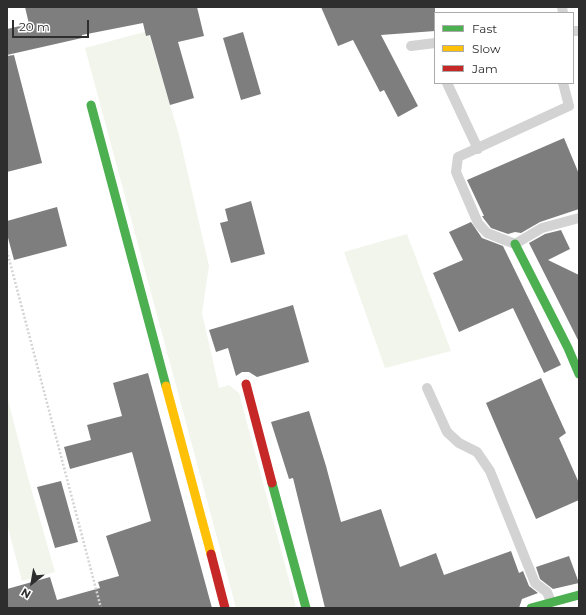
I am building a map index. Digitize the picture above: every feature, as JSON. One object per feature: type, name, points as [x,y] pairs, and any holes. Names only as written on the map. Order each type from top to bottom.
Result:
[{"type":"street","points":[[91,105],[225,608]]},
{"type":"street","points":[[515,244],[568,348],[579,374]]},
{"type":"street","points":[[246,384],[306,608]]},
{"type":"street","points":[[531,608],[575,596]]},
{"type":"lane","points":[[411,46],[434,44]]},
{"type":"lane","points":[[447,84],[478,149]]},
{"type":"lane","points":[[563,84],[570,106],[458,158],[456,172],[478,223],[487,233],[515,244],[542,228],[579,218]]},
{"type":"lane","points":[[427,388],[447,432],[459,442],[477,452],[490,471],[535,583],[547,592],[551,602]]},
{"type":"lane","points":[[575,596],[575,608]]},
{"type":"path","points":[[7,251],[101,608]]},
{"type":"shaded area","points":[[148,31],[179,135],[209,266],[202,313],[219,388],[229,385],[239,393],[296,606],[288,608],[236,608],[85,48]]},
{"type":"shaded area","points":[[407,234],[451,351],[385,368],[344,252]]},
{"type":"shaded area","points":[[7,396],[27,474],[55,572],[22,581],[7,524]]},
{"type":"building","points":[[25,7],[197,7],[204,36],[178,42],[194,98],[170,105],[150,35],[146,36],[143,23],[82,35],[82,38],[7,55],[7,29],[29,24]]},
{"type":"building","points":[[321,7],[435,7],[434,31],[381,35],[418,106],[398,117],[384,90],[380,92],[353,40],[338,46]]},
{"type":"building","points":[[243,32],[261,94],[241,100],[223,38]]},
{"type":"building","points":[[14,55],[42,163],[7,172],[7,56]]},
{"type":"building","points":[[564,138],[579,174],[579,209],[540,222],[521,233],[515,232],[508,234],[491,228],[482,216],[484,216],[467,180]]},
{"type":"building","points":[[251,201],[265,254],[231,263],[220,223],[228,221],[225,209]]},
{"type":"building","points":[[57,207],[67,246],[14,260],[7,234],[7,221]]},
{"type":"building","points":[[471,222],[482,238],[503,246],[561,365],[544,373],[513,308],[459,332],[433,273],[463,260],[449,232]]},
{"type":"building","points":[[561,230],[570,249],[548,260],[579,275],[579,342],[529,243],[545,234]]},
{"type":"building","points":[[293,305],[309,362],[257,377],[249,372],[242,372],[236,376],[228,348],[216,352],[209,330]]},
{"type":"building","points":[[148,373],[212,608],[7,608],[7,589],[50,577],[57,600],[100,588],[98,582],[119,576],[106,536],[151,521],[132,452],[70,469],[64,447],[91,440],[87,425],[122,416],[113,383]]},
{"type":"building","points":[[541,378],[566,433],[559,438],[579,483],[579,500],[536,519],[486,403]]},
{"type":"building","points":[[309,411],[341,522],[381,509],[400,567],[436,553],[444,575],[511,551],[519,573],[523,571],[529,586],[538,593],[522,599],[519,608],[325,608],[293,478],[289,479],[271,422]]},
{"type":"building","points":[[61,481],[78,542],[55,548],[37,487]]},
{"type":"building","points":[[569,556],[579,583],[553,589],[540,579],[536,567]]},
{"type":"traffic: fast","points":[[91,105],[166,386]]},
{"type":"traffic: fast","points":[[515,244],[568,348],[579,374]]},
{"type":"traffic: fast","points":[[272,483],[306,608]]},
{"type":"traffic: fast","points":[[531,608],[579,595]]},
{"type":"traffic: slow","points":[[166,386],[211,554]]},
{"type":"traffic: jam","points":[[246,384],[272,483]]},
{"type":"traffic: jam","points":[[211,554],[225,608]]}]
